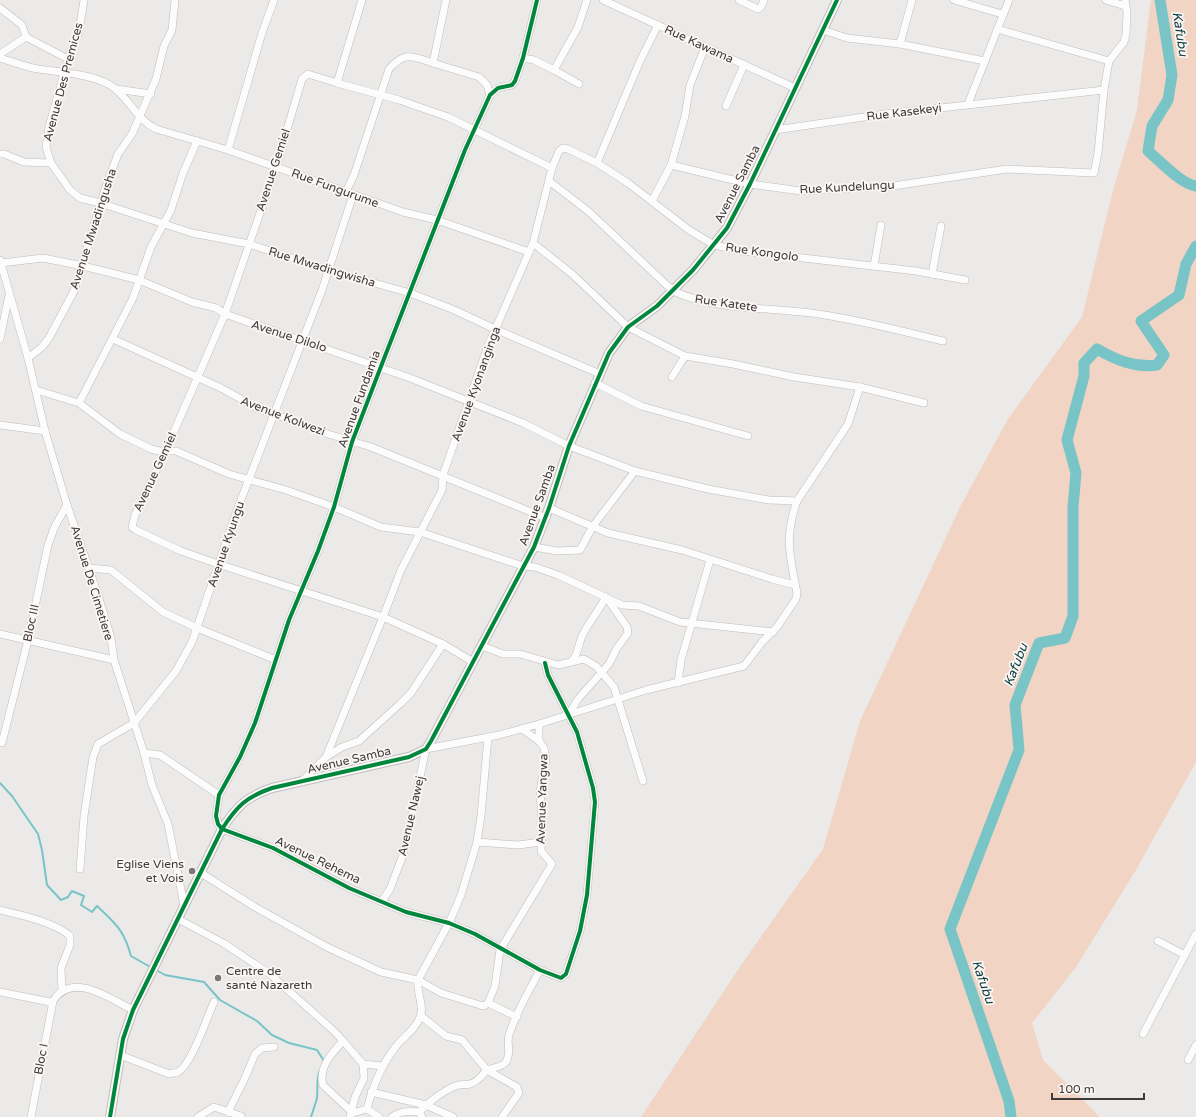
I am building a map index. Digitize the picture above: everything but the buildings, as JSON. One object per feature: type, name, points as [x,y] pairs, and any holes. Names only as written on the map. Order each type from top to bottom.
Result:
[{"type":"street","name":"Avenue Des Premices","points":[[51,163],[46,147],[47,137],[68,59],[79,31],[84,0]]},
{"type":"street","name":"Avenue Mwadingusha","points":[[28,358],[42,347],[49,338],[66,308],[83,266],[100,203],[118,154],[132,134],[150,94],[164,46],[172,30],[174,0]]},
{"type":"street","points":[[228,150],[262,33],[274,0]]},
{"type":"street","points":[[362,0],[337,83],[399,100],[448,117],[552,168]]},
{"type":"street","points":[[433,63],[446,0]]},
{"type":"street","points":[[346,192],[354,175],[389,69],[400,59],[411,56],[479,77],[487,85],[490,95],[498,88],[512,85],[515,82],[523,58],[537,0]]},
{"type":"street","points":[[554,70],[578,27],[587,0]]},
{"type":"street","name":"Rue Kawama","points":[[604,0],[795,88]]},
{"type":"street","points":[[739,0],[758,9],[761,7],[764,0]]},
{"type":"street","name":"Avenue Samba","points":[[110,1117],[123,1039],[133,1010],[148,976],[222,829],[233,811],[254,794],[302,781],[409,757],[426,749],[534,546],[546,518],[569,446],[609,353],[628,328],[658,306],[673,291],[727,228],[750,184],[837,0]]},
{"type":"street","points":[[900,44],[912,0]]},
{"type":"street","points":[[954,0],[1002,14]]},
{"type":"street","points":[[968,104],[1002,14],[1009,0]]},
{"type":"street","points":[[1104,90],[1109,61],[1124,42],[1126,19],[1125,3],[1106,0]]},
{"type":"street","points":[[0,8],[22,24],[26,37],[68,59]]},
{"type":"street","points":[[597,164],[640,61],[658,25]]},
{"type":"street","points":[[997,28],[1109,61]]},
{"type":"street","points":[[823,30],[847,38],[900,44],[985,61]]},
{"type":"street","points":[[0,54],[26,37]]},
{"type":"street","points":[[652,201],[671,165],[685,116],[690,84],[705,47]]},
{"type":"street","name":"Rue Fungurume","points":[[0,58],[36,69],[65,72],[98,80],[116,89],[147,125],[156,129],[228,150],[403,212],[437,220],[529,252]]},
{"type":"street","points":[[523,58],[534,60],[579,84]]},
{"type":"street","points":[[726,106],[744,65]]},
{"type":"street","name":"Avenue Gemiel","points":[[337,83],[308,74],[302,79],[276,167],[225,314],[166,450],[135,515],[132,527],[181,551],[384,617],[443,644],[473,662]]},
{"type":"street","points":[[116,89],[150,94]]},
{"type":"street","name":"Rue Kundelungu","points":[[671,165],[750,184],[801,191],[893,186],[1007,169],[1094,173],[1098,153],[1104,90]]},
{"type":"street","name":"Rue Kasekeyi","points":[[775,130],[885,114],[1104,90]]},
{"type":"street","name":"Avenue Fundamia","points":[[222,829],[218,824],[216,816],[219,795],[248,741],[289,620],[303,590],[334,507],[352,442],[437,220],[490,95]]},
{"type":"street","points":[[79,403],[113,339],[140,280],[151,247],[171,210],[183,173],[197,141]]},
{"type":"street","name":"Rue Kongolo","points":[[563,148],[568,149],[597,164],[652,201],[689,230],[714,245],[742,251],[874,266],[965,280]]},
{"type":"street","name":"Avenue Kyonanginga","points":[[326,757],[384,617],[401,570],[442,490],[443,475],[495,329],[532,244],[552,168],[559,151],[563,148]]},
{"type":"street","points":[[0,154],[4,154],[24,162],[51,163]]},
{"type":"street","name":"Rue Mwadingwisha","points":[[51,163],[70,190],[80,198],[100,203],[162,225],[192,233],[249,244],[328,270],[410,293],[452,309],[600,374]]},
{"type":"street","name":"Rue Katete","points":[[549,181],[588,211],[673,291],[688,298],[709,302],[818,314],[882,326],[943,341]]},
{"type":"street","name":"Avenue Kyungu","points":[[80,869],[84,816],[93,757],[98,744],[134,723],[183,661],[197,628],[218,564],[274,413],[303,341],[354,194]]},
{"type":"street","points":[[874,266],[881,225]]},
{"type":"street","points":[[932,274],[942,226]]},
{"type":"street","points":[[532,244],[572,274],[628,328],[685,356],[860,387],[924,403]]},
{"type":"street","name":"Avenue Dilolo","points":[[0,261],[44,258],[140,280],[192,302],[216,308],[225,314],[410,378],[522,422],[569,446],[635,471],[708,489],[769,500],[797,501]]},
{"type":"street","name":"Avenue De Cimetiere","points":[[0,261],[28,358],[45,431],[67,505],[111,638],[114,660],[144,753],[152,785],[168,824],[184,905]]},
{"type":"street","points":[[0,339],[10,293]]},
{"type":"street","name":"Avenue Kolwezi","points":[[113,339],[255,406],[352,442],[371,447],[546,518]]},
{"type":"street","points":[[672,378],[685,356]]},
{"type":"street","points":[[595,384],[640,406],[748,436]]},
{"type":"street","points":[[426,749],[522,729],[646,690],[744,666],[762,642],[773,632],[796,599],[788,543],[792,515],[797,501],[848,424],[860,387]]},
{"type":"street","points":[[36,390],[79,403],[115,430],[137,443],[159,452],[166,450],[176,451],[249,480],[286,490],[334,507],[381,527],[420,532],[523,566],[534,567],[558,575],[622,605],[639,606],[680,622],[773,632]]},
{"type":"street","points":[[0,425],[45,431]]},
{"type":"street","points":[[534,546],[557,551],[580,550],[583,548],[592,526],[635,471]]},
{"type":"street","name":"Bloc III","points":[[2,743],[28,640],[48,545],[55,526],[67,505]]},
{"type":"street","points":[[549,508],[608,534],[682,550],[772,579],[795,584]]},
{"type":"street","points":[[678,683],[681,660],[693,623],[703,578],[710,560]]},
{"type":"street","points":[[89,568],[111,570],[163,612],[197,628],[276,660]]},
{"type":"street","points":[[571,662],[576,657],[578,645],[584,633],[594,620],[606,597]]},
{"type":"street","points":[[569,714],[578,699],[602,672],[627,636],[629,629],[606,597]]},
{"type":"street","points":[[0,634],[114,660]]},
{"type":"street","points":[[302,781],[326,757],[358,741],[401,703],[415,688],[443,644]]},
{"type":"street","points":[[482,646],[503,654],[520,654],[558,665],[584,659],[589,661],[602,672],[614,687],[619,699],[643,781]]},
{"type":"street","points":[[545,662],[548,675],[564,708],[569,714]]},
{"type":"street","name":"Avenue Rehema","points":[[222,829],[273,848],[349,888],[420,917],[449,923],[475,934],[500,950],[540,970],[562,978],[566,974],[580,930],[587,895],[593,836],[595,794],[577,732],[569,714]]},
{"type":"street","name":"Avenue Yangwa","points":[[500,950],[514,925],[551,869],[552,864],[541,851],[542,826],[540,791],[546,760],[544,748],[539,741],[539,724]]},
{"type":"street","points":[[522,729],[539,741]]},
{"type":"street","points":[[367,1109],[371,1092],[382,1066],[402,1039],[413,1030],[421,1016],[418,980],[449,923],[461,895],[477,842],[488,737]]},
{"type":"street","name":"Avenue Nawej","points":[[382,901],[390,889],[403,855],[426,749]]},
{"type":"street","points":[[144,753],[160,755],[219,795]]},
{"type":"street","points":[[477,842],[518,846],[541,842]]},
{"type":"street","points":[[201,873],[255,907],[327,947],[381,972],[418,980],[442,993],[480,1005],[484,1006],[488,1003],[495,986],[500,950]]},
{"type":"street","points":[[0,910],[26,917],[64,931],[70,936],[70,945],[61,968],[62,991]]},
{"type":"street","points":[[178,919],[226,944],[282,984],[343,1041],[363,1064],[364,1078],[355,1097],[351,1115]]},
{"type":"street","points":[[1143,1034],[1196,934]]},
{"type":"street","points":[[1158,941],[1185,955]]},
{"type":"street","points":[[392,1117],[398,1113],[420,1115],[426,1105],[453,1087],[475,1082],[486,1070],[506,1063],[510,1049],[508,1045],[509,1035],[540,970]]},
{"type":"street","points":[[0,992],[53,1002],[62,991],[84,986],[133,1010]]},
{"type":"street","name":"Bloc I","points":[[31,1117],[53,1002]]},
{"type":"street","points":[[120,1055],[169,1074],[178,1072],[186,1065],[214,1002]]},
{"type":"street","points":[[488,1003],[517,1017]]},
{"type":"street","points":[[421,1016],[446,1036],[462,1040],[486,1070],[517,1087],[519,1094],[502,1117]]},
{"type":"street","points":[[343,1041],[327,1060],[323,1072],[322,1082],[325,1089],[351,1115]]},
{"type":"street","points":[[1188,1060],[1196,1045]]},
{"type":"street","points":[[228,1112],[255,1054],[262,1048],[274,1047]]},
{"type":"street","points":[[363,1064],[382,1066]]},
{"type":"street","points":[[371,1092],[426,1105],[453,1117]]},
{"type":"street","points":[[198,1117],[214,1107],[242,1117]]},
{"type":"street","points":[[351,1115],[360,1109],[367,1109],[379,1117]]},
{"type":"shaded area","points":[[1151,0],[1196,0],[1196,762],[1136,870],[1076,967],[1032,1023],[1043,1060],[1100,1117],[641,1117],[739,968],[823,849],[860,721],[961,505],[1008,419],[1082,317],[1113,190],[1137,110]]},
{"type":"waterway","name":"Kafubu","points":[[1160,0],[1172,75],[1168,100],[1152,126],[1148,151],[1177,177],[1196,186]]},
{"type":"waterway","name":"Kafubu","points":[[1011,1117],[1009,1101],[950,929],[1019,750],[1015,705],[1039,643],[1065,638],[1073,616],[1073,507],[1076,473],[1067,440],[1084,376],[1084,363],[1097,349],[1111,357],[1133,364],[1149,366],[1157,365],[1164,355],[1141,321],[1179,295],[1186,264],[1196,246]]},
{"type":"waterway","points":[[0,783],[12,796],[38,834],[47,885],[61,900],[68,897],[72,891],[84,896],[81,905],[92,912],[97,906],[118,928],[125,940],[131,956],[152,968]]},
{"type":"waterway","points":[[156,970],[165,975],[204,982],[220,1000],[257,1021],[272,1035],[289,1043],[317,1050],[324,1061]]},
{"type":"waterway","points":[[311,1117],[317,1098],[320,1070]]},
{"type":"cycle path","points":[[537,0],[523,58],[515,81],[512,85],[498,88],[490,95],[465,150],[380,369],[352,442],[334,507],[318,551],[289,620],[255,723],[240,757],[219,795],[216,816],[218,824],[222,829],[273,848],[349,888],[406,912],[449,923],[475,934],[540,970],[561,978],[566,974],[580,931],[587,895],[595,802],[593,788],[577,732],[548,675],[545,663]]},
{"type":"cycle path","points":[[110,1117],[123,1039],[133,1010],[222,829],[232,814],[243,803],[263,791],[409,757],[426,749],[534,547],[549,508],[569,446],[609,353],[628,327],[657,306],[693,270],[727,228],[750,184],[837,0]]},
{"type":"place","name":"Eglise Viens et Vois","points":[[192,871]]},
{"type":"place","name":"Centre de santé Nazareth","points":[[218,978]]}]
